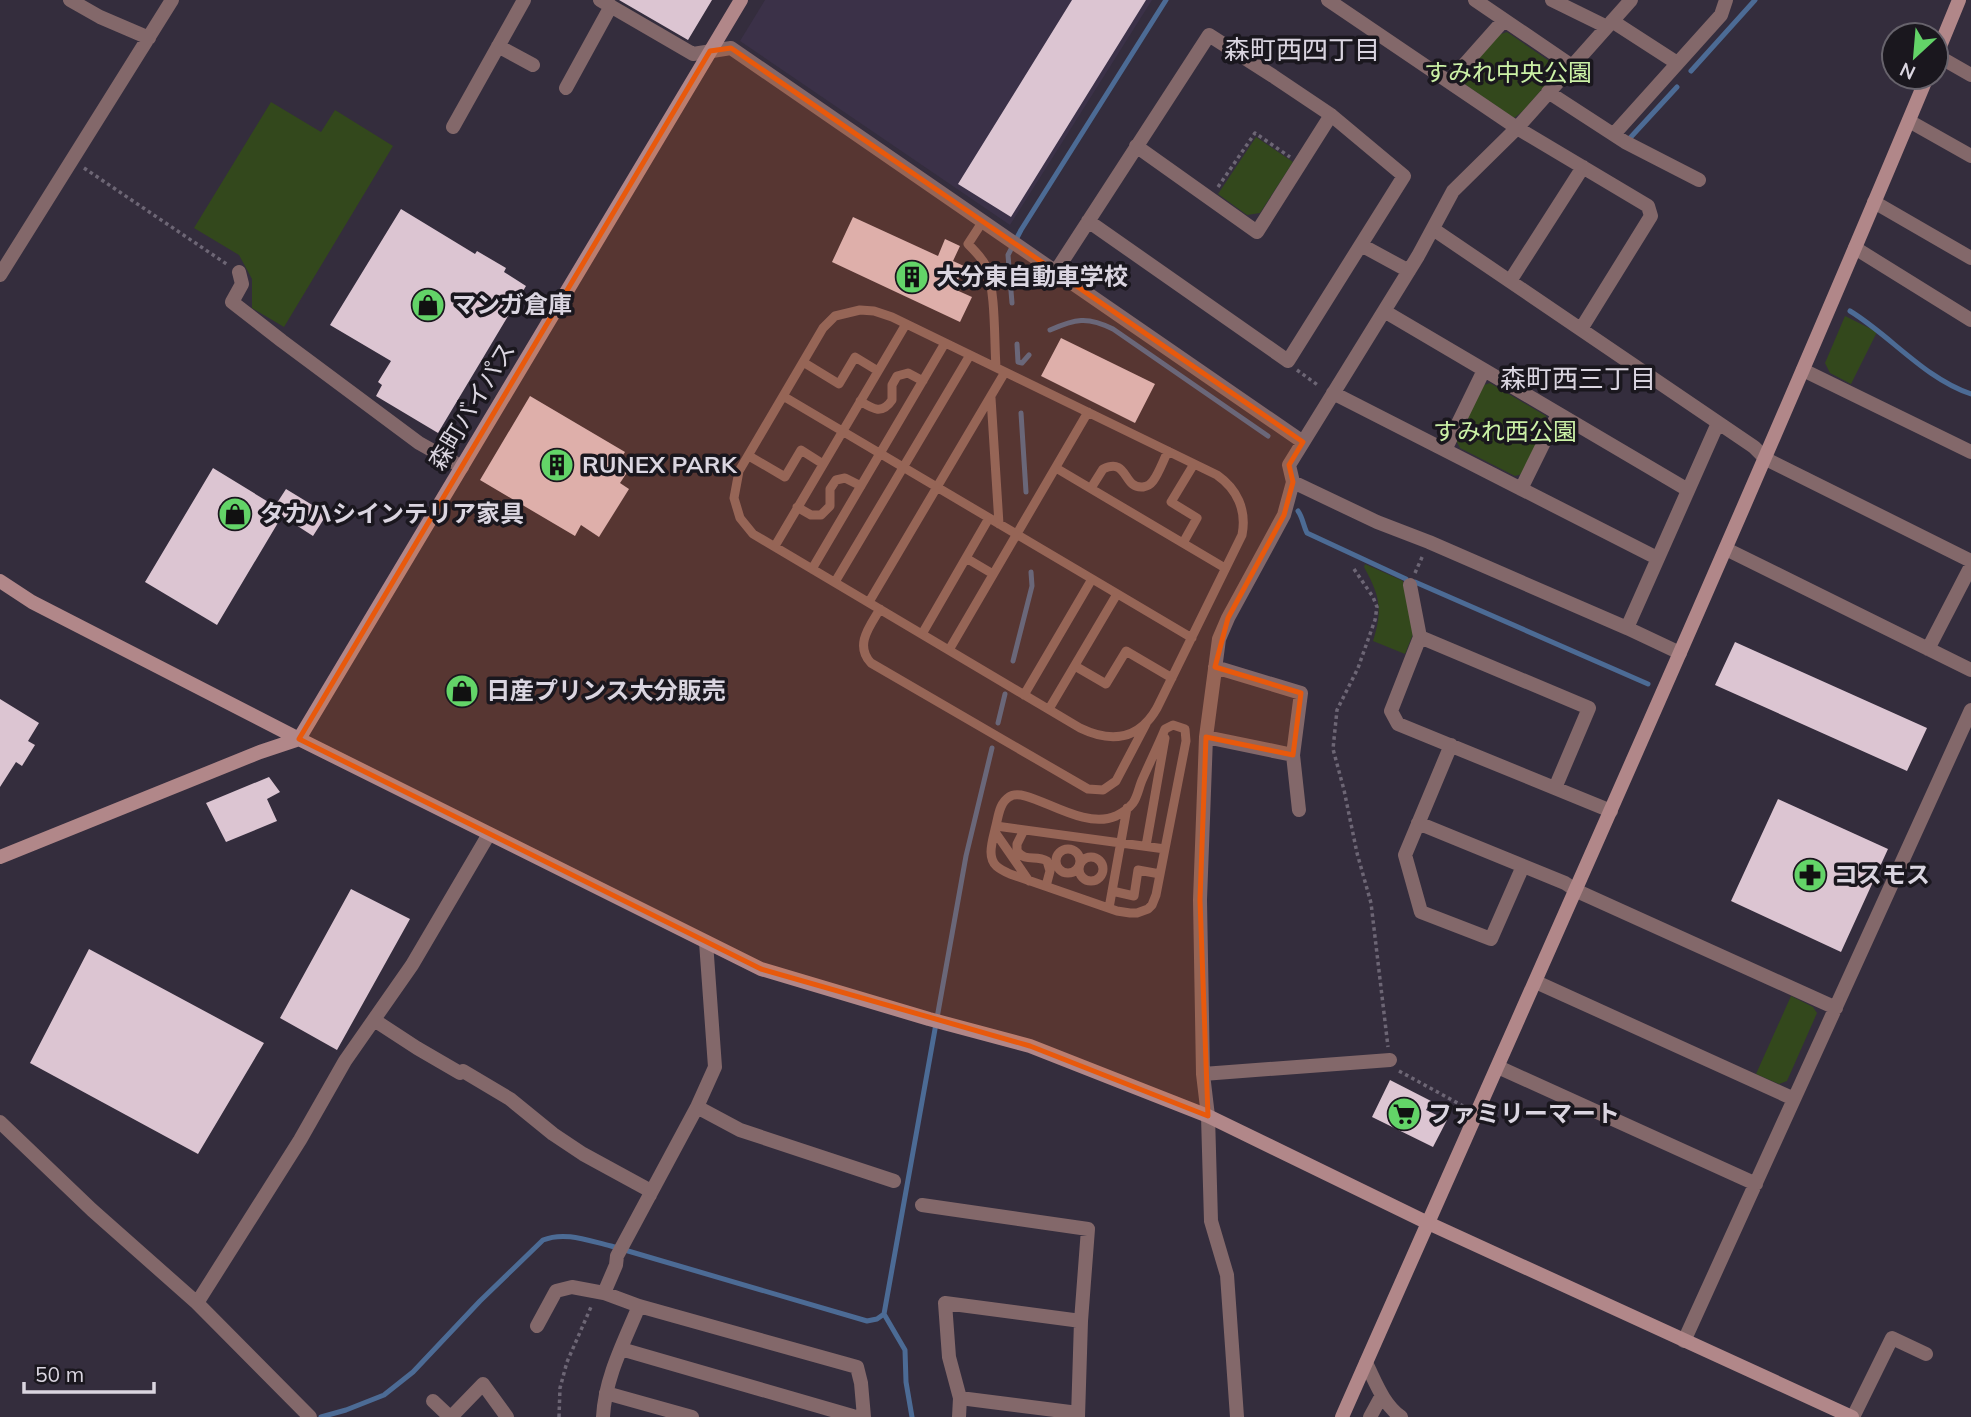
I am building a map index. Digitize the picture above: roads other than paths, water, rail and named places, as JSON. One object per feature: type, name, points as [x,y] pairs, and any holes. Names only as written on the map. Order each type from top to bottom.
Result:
[{"type":"street","points":[[70,0],[149,38]]},
{"type":"street","points":[[0,275],[172,0]]},
{"type":"street","points":[[453,127],[524,0]]},
{"type":"street","name":"森町バイパス","points":[[299,739],[741,0]]},
{"type":"street","points":[[1328,0],[1517,128],[1648,206],[1651,216],[1581,329]]},
{"type":"street","points":[[1475,0],[1572,66]]},
{"type":"street","points":[[1552,0],[1609,24],[1677,63]]},
{"type":"street","points":[[1237,1417],[1227,1275],[1211,1221],[1208,1116],[1203,1074],[1200,900],[1206,737],[1219,639],[1284,515],[1293,482],[1289,465],[1409,271],[1452,191],[1517,128],[1631,0]]},
{"type":"street","points":[[1614,134],[1721,15],[1726,0]]},
{"type":"street","points":[[1950,22],[1959,0]]},
{"type":"street","points":[[566,88],[605,3],[693,54],[732,48],[1303,442]]},
{"type":"street","points":[[1449,82],[1504,20]]},
{"type":"street","points":[[1056,271],[1088,221],[1136,146],[1209,35],[1331,115],[1405,176],[1288,361],[1088,221]]},
{"type":"street","points":[[498,46],[533,65]]},
{"type":"street","points":[[1950,63],[1971,75]]},
{"type":"street","points":[[1342,1417],[1577,891],[1766,458],[1921,91]]},
{"type":"street","points":[[1548,92],[1647,154],[1699,180]]},
{"type":"street","points":[[1136,146],[1257,232],[1331,115]]},
{"type":"street","points":[[1909,121],[1971,156]]},
{"type":"street","points":[[1510,281],[1583,167]]},
{"type":"street","points":[[1874,202],[1971,258]]},
{"type":"street","points":[[1433,229],[1754,447],[1766,458],[1971,564],[1928,649]]},
{"type":"street","points":[[1361,245],[1409,271]]},
{"type":"street","points":[[1855,248],[1971,320]]},
{"type":"street","points":[[239,272],[242,284],[232,302],[419,443],[462,467]]},
{"type":"street","points":[[1384,312],[1688,490]]},
{"type":"street","points":[[1445,450],[1484,370]]},
{"type":"street","points":[[1803,370],[1971,452]]},
{"type":"street","points":[[1333,393],[1657,558]]},
{"type":"street","points":[[1521,489],[1558,414]]},
{"type":"street","points":[[1627,628],[1718,423]]},
{"type":"street","points":[[1293,482],[1377,522],[1429,542],[1680,653]]},
{"type":"street","points":[[1726,549],[1971,670]]},
{"type":"street","points":[[0,581],[32,602],[299,739],[761,969],[1030,1046],[1208,1116],[1428,1223],[1853,1417],[1892,1338],[1926,1354]]},
{"type":"street","points":[[1410,585],[1420,637],[1391,711],[1398,724],[1611,811]]},
{"type":"street","points":[[1420,637],[1589,708],[1555,788]]},
{"type":"street","points":[[1215,667],[1301,693],[1293,755],[1299,810]]},
{"type":"street","points":[[1684,1341],[1971,710]]},
{"type":"street","points":[[1206,737],[1293,755]]},
{"type":"street","points":[[0,857],[260,752],[299,739]]},
{"type":"street","points":[[1451,745],[1405,855],[1421,912],[1491,939],[1523,866]]},
{"type":"street","points":[[1418,823],[1565,883],[1577,891],[1836,1008]]},
{"type":"street","points":[[197,1303],[300,1140],[345,1061],[412,965],[489,834]]},
{"type":"street","points":[[604,1293],[617,1256],[698,1107],[715,1067],[706,942]]},
{"type":"street","points":[[1536,982],[1794,1099]]},
{"type":"street","points":[[374,1020],[428,1055],[460,1073],[463,1071],[510,1099],[552,1134],[649,1190],[650,1195]]},
{"type":"street","points":[[1203,1074],[1390,1060]]},
{"type":"street","points":[[1498,1067],[1756,1184]]},
{"type":"street","points":[[698,1107],[740,1130],[894,1181]]},
{"type":"street","points":[[0,1122],[92,1210],[197,1303],[308,1416]]},
{"type":"street","points":[[922,1205],[1088,1229],[1078,1415],[960,1398]]},
{"type":"street","points":[[537,1326],[556,1291],[572,1287],[604,1293],[639,1306],[857,1367],[864,1417]]},
{"type":"street","points":[[959,1417],[960,1398],[949,1357],[946,1303],[1081,1321]]},
{"type":"street","points":[[603,1417],[606,1393],[639,1306]]},
{"type":"street","points":[[621,1349],[856,1417]]},
{"type":"street","points":[[1366,1363],[1382,1395],[1393,1411],[1401,1417]]},
{"type":"street","points":[[433,1401],[451,1417],[483,1384],[507,1417]]},
{"type":"street","points":[[606,1393],[692,1417]]},
{"type":"street","points":[[1370,1417],[1382,1395]]},
{"type":"lane","points":[[983,221],[968,244],[982,259],[988,276],[996,368]]},
{"type":"lane","points":[[880,609],[863,642],[863,650],[871,663],[1088,789],[1102,790],[1116,781],[1157,709],[1242,535],[1243,522],[1240,502],[1224,480],[906,324],[874,311],[855,310],[839,314],[823,328],[737,479],[734,498],[736,509],[746,527],[753,534],[775,546],[1080,728],[1099,736],[1122,736],[1147,724]]},
{"type":"lane","points":[[775,546],[906,324]]},
{"type":"lane","points":[[812,569],[945,343]]},
{"type":"lane","points":[[835,582],[970,355]]},
{"type":"lane","points":[[803,362],[839,384],[855,357],[878,371]]},
{"type":"lane","points":[[869,602],[1006,372]]},
{"type":"lane","points":[[860,401],[874,410],[881,410],[892,400],[892,385],[897,376],[908,373],[923,381]]},
{"type":"lane","points":[[783,396],[1192,638]]},
{"type":"lane","points":[[991,396],[999,524]]},
{"type":"lane","points":[[949,650],[1088,412]]},
{"type":"lane","points":[[749,456],[785,477],[801,450],[823,464]]},
{"type":"lane","points":[[1091,488],[1103,469],[1113,466],[1122,470],[1133,485],[1148,486],[1154,480],[1168,451]]},
{"type":"lane","points":[[1183,543],[1197,518],[1171,502],[1194,464]]},
{"type":"lane","points":[[1056,468],[1226,568]]},
{"type":"lane","points":[[797,507],[811,515],[821,514],[830,506],[830,491],[836,480],[845,478],[861,486]]},
{"type":"lane","points":[[922,634],[989,518]]},
{"type":"lane","points":[[966,558],[993,574]]},
{"type":"lane","points":[[1024,695],[1091,579]]},
{"type":"lane","points":[[1049,709],[1117,594]]},
{"type":"lane","points":[[1075,666],[1106,684],[1126,651],[1172,678]]},
{"type":"lane","points":[[1173,725],[1185,729],[1187,736],[1155,901],[1148,909],[1130,913],[1109,908],[1010,874],[994,865],[991,857],[995,829],[1001,807],[1008,797],[1017,794],[1027,796],[1089,819],[1110,818],[1127,808],[1136,797],[1167,728],[1173,725]]},
{"type":"lane","points":[[1146,846],[1167,728]]},
{"type":"lane","points":[[1109,908],[1127,808]]},
{"type":"lane","points":[[995,829],[1024,830],[1165,849]]},
{"type":"lane","points":[[995,829],[1029,881]]},
{"type":"lane","points":[[1024,830],[1017,844],[1017,851],[1027,859],[1038,857],[1047,861],[1050,871],[1046,886]]},
{"type":"lane","points":[[1079,866],[1074,872],[1060,870],[1058,855],[1069,849],[1075,851],[1079,856],[1079,866],[1081,876],[1087,880],[1098,878],[1102,872],[1102,864],[1097,859],[1089,857],[1079,866]]},
{"type":"lane","points":[[1112,891],[1134,896],[1138,870],[1160,874]]},
{"type":"lane","points":[[1059,891],[1065,872]]},
{"type":"lane","points":[[1081,898],[1087,880]]},
{"type":"waterway","points":[[1012,303],[1008,255],[1021,230],[1166,0]]},
{"type":"waterway","points":[[1691,71],[1755,0]]},
{"type":"waterway","points":[[1630,138],[1677,87]]},
{"type":"waterway","points":[[1850,311],[1938,378],[1971,394]]},
{"type":"waterway","points":[[1050,330],[1081,321],[1096,322],[1113,329],[1268,436]]},
{"type":"waterway","points":[[1017,344],[1018,362],[1022,363],[1029,355]]},
{"type":"waterway","points":[[1021,413],[1026,492]]},
{"type":"waterway","points":[[1298,511],[1307,533],[1406,579]]},
{"type":"waterway","points":[[1013,661],[1032,586],[1031,572]]},
{"type":"waterway","points":[[1415,582],[1648,684]]},
{"type":"waterway","points":[[998,723],[1005,694]]},
{"type":"waterway","points":[[321,1417],[384,1395],[413,1372],[543,1240],[551,1237],[577,1238],[611,1246],[867,1321],[884,1314],[966,856],[992,748]]},
{"type":"waterway","points":[[884,1314],[905,1350],[906,1382],[912,1417]]},
{"type":"place","name":"大分東自動車学校","points":[[912,277]]},
{"type":"place","name":"マンガ倉庫","points":[[428,305]]},
{"type":"place","name":"RUNEX PARK","points":[[557,465]]},
{"type":"place","name":"タカハシインテリア家具","points":[[235,514]]},
{"type":"place","name":"日産プリンス大分販売","points":[[462,691]]},
{"type":"place","name":"コスモス","points":[[1810,875]]},
{"type":"place","name":"ファミリーマート","points":[[1404,1114]]},
{"type":"district","name":"森町西四丁目","points":[[1302,50]]},
{"type":"district","name":"森町西三丁目","points":[[1578,379]]},
{"type":"park label","name":"すみれ中央公園","points":[[1508,73]]},
{"type":"park label","name":"すみれ西公園","points":[[1505,432]]}]
